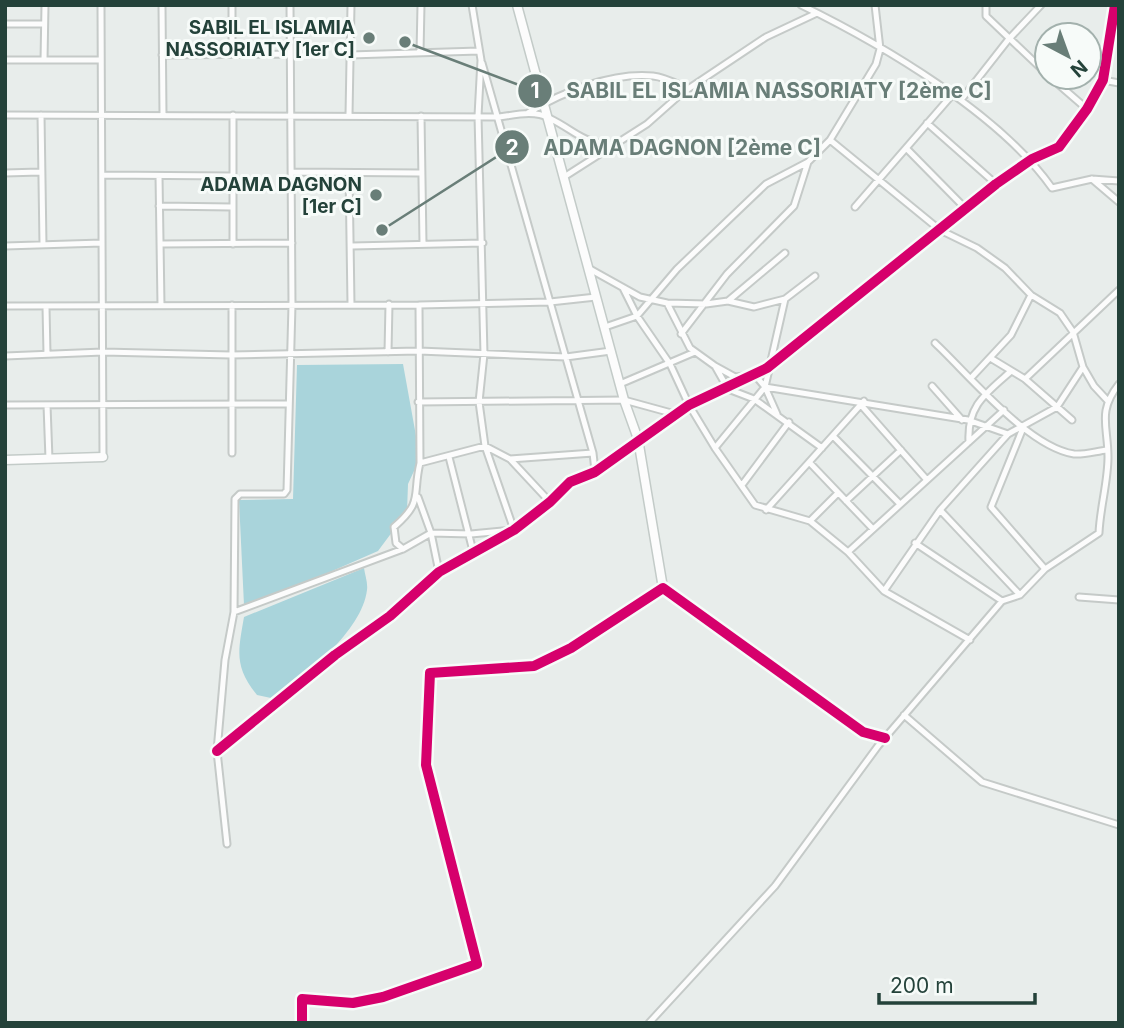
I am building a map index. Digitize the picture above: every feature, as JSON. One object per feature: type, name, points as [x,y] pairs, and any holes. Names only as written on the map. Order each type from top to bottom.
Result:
[{"type":"street","points":[[44,60],[45,5]]},
{"type":"street","points":[[5,460],[103,457],[101,5]]},
{"type":"street","points":[[162,5],[163,115]]},
{"type":"street","points":[[232,5],[232,54]]},
{"type":"street","points":[[227,844],[217,751],[225,660],[234,612],[235,499],[240,494],[285,494],[287,490],[292,305],[290,5]]},
{"type":"street","points":[[349,116],[351,5]]},
{"type":"street","points":[[420,53],[421,5]]},
{"type":"street","points":[[472,5],[481,60],[593,453],[595,471]]},
{"type":"street","points":[[517,5],[624,400],[638,439],[663,588],[863,732],[885,738]]},
{"type":"street","points":[[800,5],[880,49],[961,100],[1032,159],[1052,188],[1092,179],[1119,181]]},
{"type":"street","points":[[605,327],[637,316],[677,269],[766,184],[808,162],[830,139],[865,86],[880,49],[876,5]]},
{"type":"street","points":[[986,5],[986,16],[1033,62]]},
{"type":"street","points":[[961,100],[1008,40],[1041,5]]},
{"type":"street","points":[[1115,5],[1103,80],[1119,83]]},
{"type":"street","points":[[564,177],[647,124],[688,89],[766,37],[817,13]]},
{"type":"street","points":[[5,24],[44,24]]},
{"type":"street","points":[[350,55],[479,51]]},
{"type":"street","points":[[162,55],[290,54]]},
{"type":"street","points":[[5,60],[101,60]]},
{"type":"street","points":[[481,60],[478,116],[484,354],[479,402],[485,446],[514,530]]},
{"type":"street","points":[[528,113],[544,103],[592,84],[631,76],[653,76],[688,89]]},
{"type":"street","points":[[1066,91],[1087,109]]},
{"type":"street","points":[[217,751],[335,655],[390,616],[439,572],[514,530],[550,502],[570,482],[595,471],[689,405],[728,389],[767,368],[996,184],[1032,159],[1059,147],[1097,91]]},
{"type":"street","points":[[855,207],[952,95]]},
{"type":"street","points":[[5,115],[499,117],[528,113],[547,117],[585,141],[609,146]]},
{"type":"street","points":[[41,115],[43,245]]},
{"type":"street","points":[[233,115],[233,244]]},
{"type":"street","points":[[421,116],[423,244]]},
{"type":"street","points":[[928,123],[996,184]]},
{"type":"street","points":[[830,139],[940,230],[987,254],[1031,295],[1060,313],[1073,332],[1083,367],[1107,400]]},
{"type":"street","points":[[906,148],[966,209]]},
{"type":"street","points":[[681,334],[727,274],[793,206],[808,162]]},
{"type":"street","points":[[5,173],[40,172]]},
{"type":"street","points":[[292,172],[420,173]]},
{"type":"street","points":[[349,173],[351,304]]},
{"type":"street","points":[[102,175],[233,176]]},
{"type":"street","points":[[159,176],[161,306]]},
{"type":"street","points":[[1092,179],[1119,202]]},
{"type":"street","points":[[159,206],[232,206]]},
{"type":"street","points":[[5,246],[102,243]]},
{"type":"street","points":[[160,244],[292,243]]},
{"type":"street","points":[[352,246],[483,243]]},
{"type":"street","points":[[728,300],[785,253]]},
{"type":"street","points":[[588,268],[651,301],[706,304],[728,300],[754,307],[785,299],[815,276]]},
{"type":"street","points":[[622,288],[637,316],[670,364],[689,405],[715,448],[755,505],[810,521],[848,552],[884,591],[970,640]]},
{"type":"street","points":[[1025,379],[1119,290]]},
{"type":"street","points":[[971,378],[992,359],[1011,335],[1031,295]]},
{"type":"street","points":[[5,306],[419,305],[550,302],[596,297]]},
{"type":"street","points":[[715,448],[765,387],[767,368],[785,299]]},
{"type":"street","points":[[667,303],[681,334],[695,352],[735,377],[755,375]]},
{"type":"street","points":[[388,352],[389,304]]},
{"type":"street","points":[[232,305],[232,453]]},
{"type":"street","points":[[419,305],[420,463],[415,483],[431,533],[439,572]]},
{"type":"street","points":[[46,307],[47,354]]},
{"type":"street","points":[[935,342],[1023,428],[1045,444],[1076,454],[1107,450]]},
{"type":"street","points":[[5,356],[103,352],[231,355],[419,351],[566,357],[611,351]]},
{"type":"street","points":[[620,384],[695,352]]},
{"type":"street","points":[[992,359],[1025,379],[1072,420]]},
{"type":"street","points":[[716,366],[728,389],[754,399],[822,448]]},
{"type":"street","points":[[884,591],[940,510],[1007,434],[1023,428],[1057,407],[1083,367]]},
{"type":"street","points":[[965,420],[986,392],[1010,372]]},
{"type":"street","points":[[755,375],[765,387],[778,415]]},
{"type":"street","points":[[649,1023],[775,886],[885,738],[1002,601],[1020,595],[1045,569],[1099,533],[1107,450],[1104,433],[1107,400],[1119,384]]},
{"type":"street","points":[[932,386],[965,420],[969,442]]},
{"type":"street","points":[[765,387],[965,420],[1007,434]]},
{"type":"street","points":[[418,402],[624,400],[676,414]]},
{"type":"street","points":[[766,510],[862,403]]},
{"type":"street","points":[[862,403],[927,480]]},
{"type":"street","points":[[5,405],[288,404]]},
{"type":"street","points":[[47,405],[48,459]]},
{"type":"street","points":[[848,552],[1004,410]]},
{"type":"street","points":[[742,485],[789,422]]},
{"type":"street","points":[[1023,428],[990,507],[1045,569]]},
{"type":"street","points":[[833,436],[900,505]]},
{"type":"street","points":[[420,463],[485,446],[510,459],[550,502]]},
{"type":"street","points":[[846,501],[901,450]]},
{"type":"street","points":[[510,459],[593,453]]},
{"type":"street","points":[[449,457],[471,534],[473,551]]},
{"type":"street","points":[[809,462],[873,529]]},
{"type":"street","points":[[810,521],[838,493]]},
{"type":"street","points":[[403,549],[396,543],[394,527],[415,506],[418,497]]},
{"type":"street","points":[[940,510],[1020,595]]},
{"type":"street","points":[[234,612],[403,549],[431,533],[471,534],[514,530]]},
{"type":"street","points":[[915,543],[1002,601]]},
{"type":"street","points":[[302,1023],[302,999],[352,1003],[383,998],[477,964],[426,765],[429,673],[534,666],[571,648],[663,588]]},
{"type":"street","points":[[1079,597],[1119,600]]},
{"type":"street","points":[[904,715],[982,782],[1119,825]]},
{"type":"water","points":[[403,364],[420,458],[408,484],[407,512],[378,551],[282,593],[244,605],[239,500],[293,499],[297,365]]},
{"type":"water","points":[[364,568],[367,587],[363,606],[343,637],[330,652],[285,689],[271,698],[257,695],[241,667],[240,640],[244,617]]},
{"type":"cycle path","points":[[217,751],[335,655],[390,616],[439,572],[514,530],[550,502],[570,482],[595,472],[689,405],[767,368],[996,184],[1032,159],[1059,147],[1087,109],[1103,80],[1115,5]]},
{"type":"cycle path","points":[[302,1023],[302,999],[353,1003],[383,997],[477,964],[426,765],[430,673],[534,666],[571,648],[663,588],[863,732],[885,738]]},
{"type":"place","name":"SABIL EL ISLAMIA NASSORIATY [1er C]","points":[[369,38]]},
{"type":"place","name":"SABIL EL ISLAMIA NASSORIATY [2ème C]","points":[[405,42]]},
{"type":"place","name":"ADAMA DAGNON [1er C]","points":[[376,195]]},
{"type":"place","name":"ADAMA DAGNON [2ème C]","points":[[382,230]]}]
